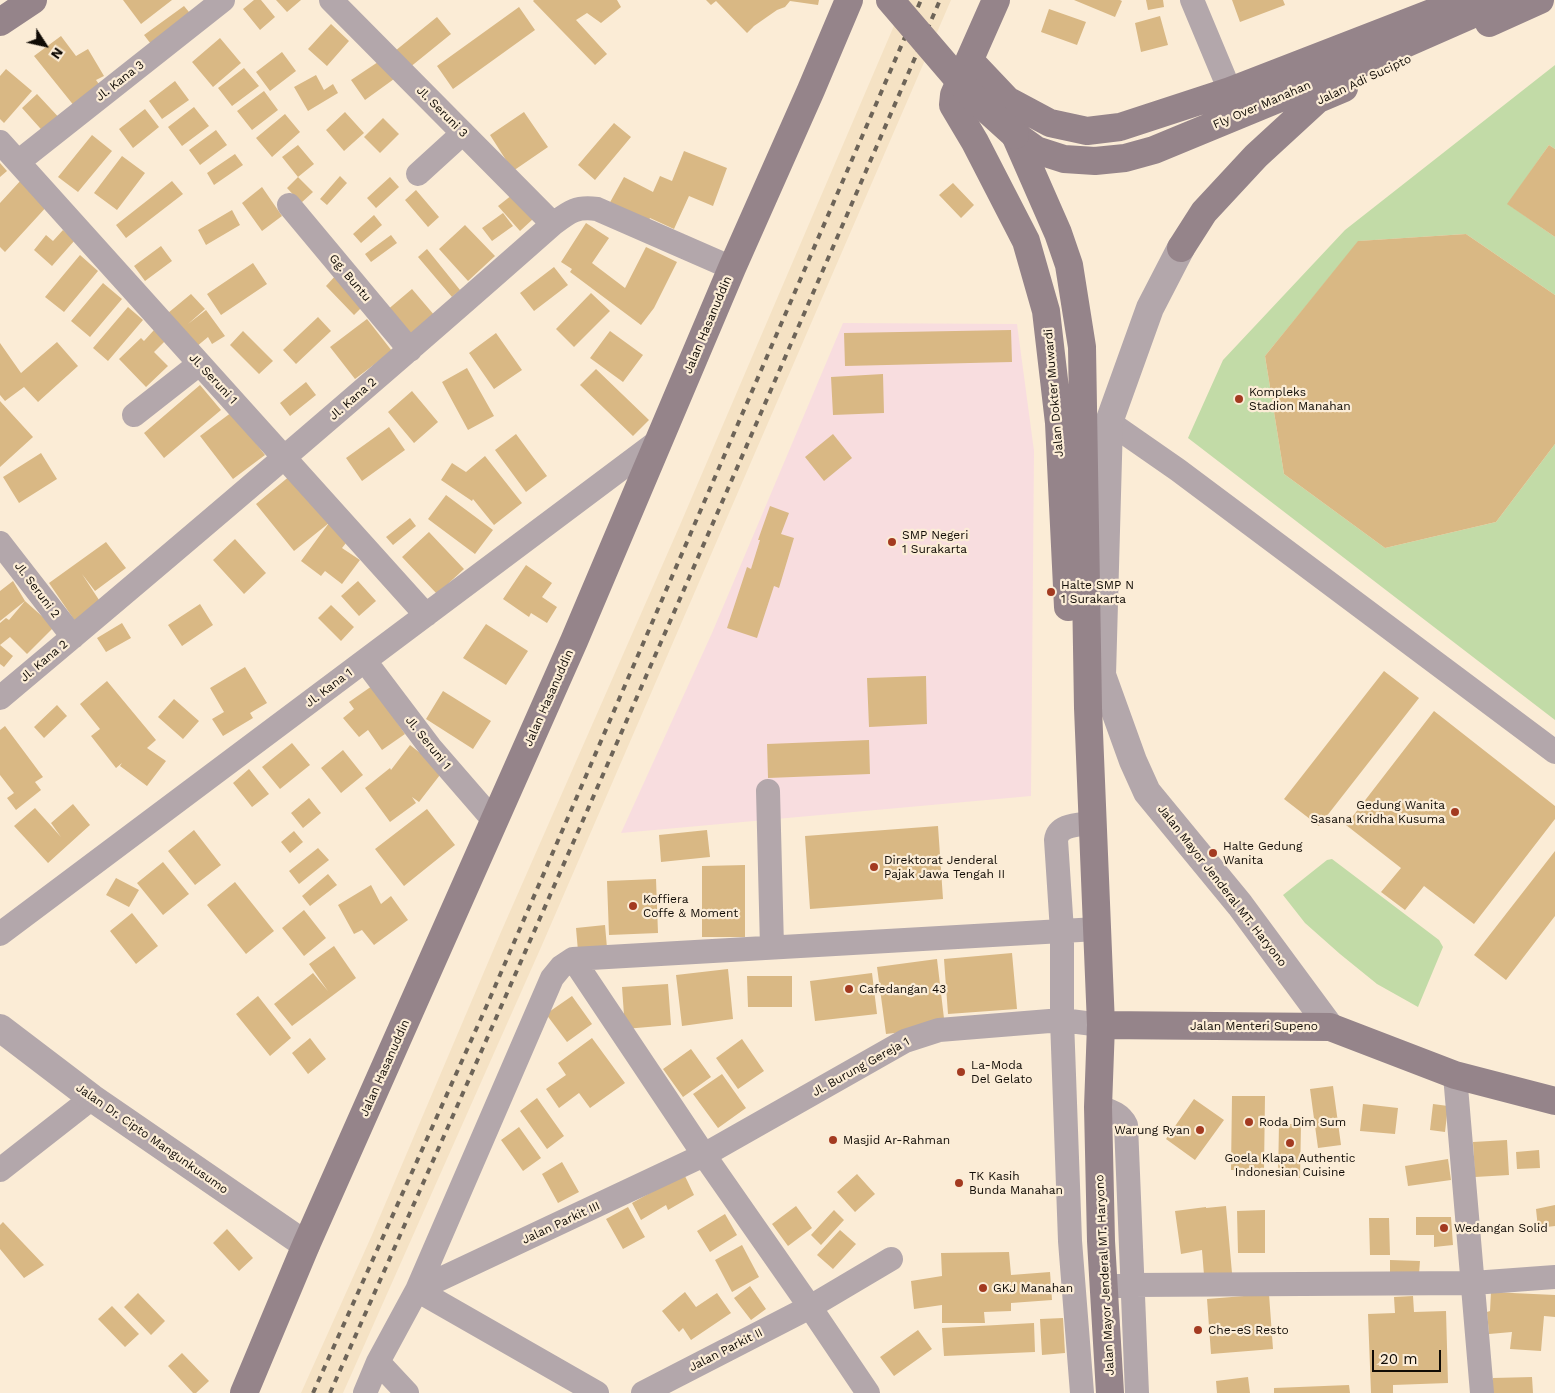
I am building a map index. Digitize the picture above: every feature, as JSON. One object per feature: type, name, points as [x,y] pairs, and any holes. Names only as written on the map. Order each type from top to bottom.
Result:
[{"type":"main road","points":[[0,22],[33,0]]},
{"type":"main road","name":"Jalan Hasanuddin","points":[[244,1393],[306,1246],[574,641],[732,268],[849,0]]},
{"type":"main road","name":"Fly Over Manahan","points":[[890,0],[974,98],[1015,134],[1036,150],[1064,159],[1095,161],[1125,158],[1154,150],[1273,101],[1505,0]]},
{"type":"main road","points":[[996,0],[970,62],[1007,100],[1050,123],[1087,131],[1120,127],[1230,91],[1464,0]]},
{"type":"main road","name":"Jalan Adi Sucipto","points":[[1182,248],[1204,212],[1256,156],[1318,99],[1540,0]]},
{"type":"main road","name":"Jalan Dokter Muwardi","points":[[970,62],[954,95],[953,106],[975,142],[1026,241],[1046,311],[1059,423],[1071,665],[1088,708]]},
{"type":"main road","name":"Fly Over Manahan","points":[[1015,134],[1058,233],[1069,265],[1082,346],[1088,708]]},
{"type":"main road","name":"Jalan Mayor Jenderal MT. Haryono","points":[[1088,708],[1101,1025],[1098,1107],[1101,1241],[1110,1393]]},
{"type":"main road","name":"Jalan Menteri Supeno","points":[[1101,1025],[1330,1027],[1455,1075],[1555,1101]]},
{"type":"street","name":"Jl. Kana 3","points":[[18,162],[223,0]]},
{"type":"street","name":"Jl. Seruni 3","points":[[332,0],[553,224]]},
{"type":"street","points":[[1192,0],[1230,91]]},
{"type":"street","points":[[418,174],[463,133]]},
{"type":"street","name":"Jl. Seruni 1","points":[[0,142],[426,615]]},
{"type":"street","name":"Gg. Buntu","points":[[290,205],[410,350]]},
{"type":"street","name":"Jl. Kana 2","points":[[0,698],[285,458],[564,215],[580,207],[597,209],[732,268]]},
{"type":"street","name":"Jalan Mayor Jenderal MT. Haryono","points":[[1182,248],[1150,308],[1109,422],[1102,674],[1133,761],[1147,792],[1240,905],[1330,1027]]},
{"type":"street","points":[[134,415],[200,364]]},
{"type":"street","points":[[1109,422],[1193,482],[1555,752]]},
{"type":"street","name":"Jl. Kana 1","points":[[0,934],[658,441]]},
{"type":"street","name":"Jl. Seruni 2","points":[[0,543],[73,637]]},
{"type":"street","name":"Jl. Seruni 1","points":[[365,661],[430,747],[494,822]]},
{"type":"street","points":[[768,791],[772,947]]},
{"type":"street","points":[[1082,1393],[1070,1241],[1062,1020],[1062,931],[1056,835],[1063,828],[1092,823]]},
{"type":"street","points":[[365,1393],[378,1362],[417,1290],[552,978],[573,958],[1097,929]]},
{"type":"street","points":[[573,958],[704,1155],[810,1306],[868,1393]]},
{"type":"street","name":"Jalan Menteri Supeno","points":[[1062,1020],[1101,1025]]},
{"type":"street","name":"Jl. Burung Gereja 1","points":[[704,1155],[905,1041],[923,1034],[939,1030],[1062,1020]]},
{"type":"street","name":"Jalan Dr. Cipto Mangunkusumo","points":[[0,1028],[92,1098],[306,1246]]},
{"type":"street","points":[[1455,1075],[1482,1393]]},
{"type":"street","points":[[0,1170],[92,1098]]},
{"type":"street","points":[[1098,1107],[1116,1114],[1122,1118],[1126,1125],[1137,1393]]},
{"type":"street","name":"Jalan Parkit III","points":[[417,1290],[704,1155]]},
{"type":"street","points":[[1100,1182],[1128,1184]]},
{"type":"street","points":[[1070,1241],[1101,1241]]},
{"type":"street","name":"Jalan Parkit II","points":[[643,1393],[810,1306],[891,1258]]},
{"type":"street","points":[[1103,1287],[1132,1285],[1473,1283],[1555,1277]]},
{"type":"street","points":[[417,1290],[597,1393]]},
{"type":"street","points":[[1078,1343],[1134,1339]]},
{"type":"street","points":[[378,1362],[407,1393]]},
{"type":"shaded area","points":[[905,0],[951,0],[542,945],[343,1393],[301,1393],[372,1235],[501,932],[680,525]]},
{"type":"shaded area","name":"SMP Negeri 1 Surakarta","points":[[843,323],[1017,324],[1034,451],[1031,796],[621,833],[712,633]]},
{"type":"green space","name":"Kompleks Stadion Manahan","points":[[1555,65],[1555,149],[1549,145],[1508,204],[1555,237],[1555,295],[1466,234],[1359,241],[1265,356],[1284,474],[1385,548],[1496,522],[1555,444],[1555,720],[1188,438],[1223,360],[1345,230]]},
{"type":"green space","points":[[1332,859],[1439,940],[1443,947],[1418,1007],[1377,984],[1340,954],[1305,923],[1283,895],[1327,860]]},
{"type":"building","points":[[123,0],[172,0],[141,24]]},
{"type":"building","points":[[254,0],[261,0],[275,17],[260,30],[243,9]]},
{"type":"building","points":[[276,0],[301,0],[287,12]]},
{"type":"building","points":[[534,0],[617,0],[621,7],[601,23],[587,13],[576,20],[607,54],[595,65]]},
{"type":"building","points":[[706,0],[819,0],[818,5],[790,1],[785,7],[777,10],[747,33],[716,1],[711,5]]},
{"type":"building","points":[[1074,0],[1120,0],[1122,1],[1115,17]]},
{"type":"building","points":[[1146,0],[1163,0],[1164,7],[1148,10]]},
{"type":"building","points":[[1232,0],[1283,0],[1285,5],[1240,22]]},
{"type":"building","points":[[184,6],[194,18],[154,48],[144,35]]},
{"type":"building","points":[[519,7],[535,30],[453,89],[437,66]]},
{"type":"building","points":[[1049,9],[1086,22],[1077,45],[1041,32]]},
{"type":"building","points":[[1160,16],[1168,45],[1141,52],[1135,23]]},
{"type":"building","points":[[437,17],[451,34],[409,68],[395,51]]},
{"type":"building","points":[[331,24],[349,41],[327,66],[308,49]]},
{"type":"building","points":[[61,36],[76,56],[88,49],[104,76],[96,80],[101,87],[75,107],[34,56]]},
{"type":"building","points":[[220,38],[241,63],[213,87],[192,62]]},
{"type":"building","points":[[282,52],[296,71],[270,91],[256,72]]},
{"type":"building","points":[[381,60],[394,79],[365,100],[351,80]]},
{"type":"building","points":[[244,68],[259,86],[232,106],[218,88]]},
{"type":"building","points":[[6,69],[32,91],[4,123],[0,119],[0,76]]},
{"type":"building","points":[[316,75],[324,90],[333,84],[338,93],[308,111],[294,87]]},
{"type":"building","points":[[175,81],[189,100],[162,119],[149,101]]},
{"type":"building","points":[[264,91],[278,110],[252,130],[237,111]]},
{"type":"building","points":[[37,94],[64,123],[48,137],[22,108]]},
{"type":"building","points":[[194,107],[209,126],[182,146],[168,127]]},
{"type":"building","points":[[145,109],[159,127],[133,148],[119,129]]},
{"type":"building","points":[[345,112],[364,133],[344,151],[326,130]]},
{"type":"building","points":[[524,112],[548,147],[513,171],[490,135]]},
{"type":"building","points":[[285,114],[300,132],[272,157],[256,138]]},
{"type":"building","points":[[383,118],[399,134],[380,153],[364,137]]},
{"type":"building","points":[[614,123],[631,137],[595,180],[578,165]]},
{"type":"building","points":[[216,130],[227,145],[200,165],[189,150]]},
{"type":"building","points":[[92,135],[112,151],[78,192],[58,177]]},
{"type":"building","points":[[298,145],[314,164],[298,177],[282,157]]},
{"type":"building","points":[[1549,145],[1555,149],[1555,237],[1507,204]]},
{"type":"building","points":[[684,151],[727,168],[713,206],[689,196],[674,229],[650,218],[646,225],[608,206],[624,177],[653,192],[660,176],[672,181]]},
{"type":"building","points":[[235,154],[243,165],[214,185],[207,173]]},
{"type":"building","points":[[122,156],[145,173],[117,210],[94,193]]},
{"type":"building","points":[[0,163],[7,171],[0,177]]},
{"type":"building","points":[[340,176],[347,183],[327,205],[320,199]]},
{"type":"building","points":[[298,177],[313,192],[301,203],[287,188]]},
{"type":"building","points":[[390,177],[399,187],[376,208],[367,198]]},
{"type":"building","points":[[22,179],[49,204],[5,252],[0,247],[0,203]]},
{"type":"building","points":[[172,181],[183,194],[126,238],[116,225]]},
{"type":"building","points":[[953,183],[974,205],[961,218],[939,195]]},
{"type":"building","points":[[262,187],[282,216],[262,231],[242,203]]},
{"type":"building","points":[[416,190],[439,217],[428,227],[405,200]]},
{"type":"building","points":[[512,195],[533,219],[520,231],[498,206]]},
{"type":"building","points":[[232,210],[240,225],[206,245],[198,230]]},
{"type":"building","points":[[503,213],[513,226],[492,241],[482,228]]},
{"type":"building","points":[[374,215],[382,225],[361,243],[353,234]]},
{"type":"building","points":[[586,223],[609,238],[592,263],[625,288],[646,247],[677,262],[654,308],[641,325],[570,272],[572,269],[561,262]]},
{"type":"building","points":[[465,225],[495,256],[468,281],[439,249]]},
{"type":"building","points":[[63,230],[75,240],[52,266],[34,250],[46,235],[53,241]]},
{"type":"building","points":[[1466,234],[1555,295],[1555,444],[1496,522],[1385,548],[1284,474],[1265,356],[1358,241]]},
{"type":"building","points":[[391,235],[397,243],[371,262],[365,254]]},
{"type":"building","points":[[161,246],[172,261],[145,281],[134,266]]},
{"type":"building","points":[[427,249],[460,290],[452,297],[418,257]]},
{"type":"building","points":[[80,255],[98,271],[64,312],[45,297]]},
{"type":"building","points":[[253,263],[267,284],[221,315],[207,294]]},
{"type":"building","points":[[554,267],[568,285],[534,311],[520,293]]},
{"type":"building","points":[[337,274],[365,304],[354,315],[326,286]]},
{"type":"building","points":[[103,283],[122,299],[90,337],[71,321]]},
{"type":"building","points":[[412,289],[435,316],[409,339],[386,311]]},
{"type":"building","points":[[591,293],[610,311],[574,347],[556,329]]},
{"type":"building","points":[[191,294],[205,309],[188,324],[206,310],[225,336],[212,344],[208,337],[196,347],[168,313]]},
{"type":"building","points":[[128,307],[143,320],[108,361],[93,348]]},
{"type":"building","points":[[318,317],[331,331],[296,364],[283,350]]},
{"type":"building","points":[[367,319],[392,351],[355,379],[330,347]]},
{"type":"building","points":[[154,330],[165,341],[154,352],[168,366],[146,387],[119,359],[141,338],[144,341]]},
{"type":"building","points":[[1011,330],[1012,362],[845,366],[844,333]]},
{"type":"building","points":[[243,331],[273,361],[259,374],[230,345]]},
{"type":"building","points":[[610,331],[643,355],[623,382],[590,358]]},
{"type":"building","points":[[496,333],[522,370],[494,389],[469,353]]},
{"type":"building","points":[[57,342],[78,366],[38,402],[24,387],[5,401],[0,395],[0,343],[21,373]]},
{"type":"building","points":[[467,368],[494,416],[468,430],[442,382]]},
{"type":"building","points":[[596,369],[649,420],[633,436],[580,385]]},
{"type":"building","points":[[883,374],[884,413],[833,415],[831,377]]},
{"type":"building","points":[[306,382],[316,395],[290,416],[280,403]]},
{"type":"building","points":[[200,385],[221,410],[164,458],[144,433]]},
{"type":"building","points":[[412,391],[438,422],[414,443],[388,412]]},
{"type":"building","points":[[0,401],[33,437],[0,467]]},
{"type":"building","points":[[232,412],[265,455],[233,479],[200,436]]},
{"type":"building","points":[[389,427],[405,450],[362,481],[346,458]]},
{"type":"building","points":[[516,434],[547,476],[526,492],[495,450]]},
{"type":"building","points":[[833,434],[852,458],[824,481],[805,457]]},
{"type":"building","points":[[41,453],[57,479],[19,503],[3,477]]},
{"type":"building","points":[[485,456],[522,503],[494,525],[473,499],[472,501],[441,480],[452,463],[466,472]]},
{"type":"building","points":[[291,475],[350,538],[342,548],[360,560],[342,584],[325,571],[321,576],[301,561],[329,523],[294,551],[256,504]]},
{"type":"building","points":[[446,495],[493,530],[475,554],[428,519]]},
{"type":"building","points":[[770,506],[789,513],[781,534],[794,538],[779,588],[774,586],[757,638],[727,628],[747,567],[751,569],[760,540],[758,540]]},
{"type":"building","points":[[410,518],[416,526],[393,545],[386,537]]},
{"type":"building","points":[[429,532],[464,569],[437,594],[402,557]]},
{"type":"building","points":[[235,539],[266,573],[244,594],[213,560]]},
{"type":"building","points":[[106,542],[126,568],[95,591],[82,574],[101,603],[75,621],[49,583]]},
{"type":"building","points":[[526,565],[552,583],[542,597],[557,607],[547,623],[531,613],[529,617],[503,599]]},
{"type":"building","points":[[13,581],[25,601],[0,621],[0,591]]},
{"type":"building","points":[[358,581],[376,601],[359,616],[341,596]]},
{"type":"building","points":[[25,601],[54,627],[27,654],[10,637],[0,645],[0,623],[6,618],[9,620]]},
{"type":"building","points":[[200,604],[213,625],[182,646],[168,625]]},
{"type":"building","points":[[331,605],[354,627],[341,641],[318,618]]},
{"type":"building","points":[[122,623],[131,638],[106,652],[97,638]]},
{"type":"building","points":[[486,624],[528,651],[506,685],[463,658]]},
{"type":"building","points":[[0,645],[13,656],[4,667],[0,664]]},
{"type":"building","points":[[245,667],[267,703],[250,713],[253,718],[223,736],[212,719],[224,712],[210,688]]},
{"type":"building","points":[[1384,671],[1419,698],[1319,826],[1284,799]]},
{"type":"building","points":[[926,676],[927,724],[869,727],[867,678]]},
{"type":"building","points":[[107,681],[156,740],[147,748],[166,761],[147,786],[120,766],[122,763],[116,768],[91,736],[100,729],[80,704]]},
{"type":"building","points":[[372,686],[405,734],[382,750],[368,730],[359,737],[343,718],[354,709],[349,702]]},
{"type":"building","points":[[443,691],[491,721],[473,749],[426,719]]},
{"type":"building","points":[[174,699],[199,721],[183,739],[158,717]]},
{"type":"building","points":[[57,705],[67,716],[44,738],[34,727]]},
{"type":"building","name":"Gedung Wanita Sasana Kridha Kusuma","points":[[1434,711],[1555,806],[1555,819],[1474,924],[1424,886],[1405,910],[1381,892],[1401,868],[1346,825]]},
{"type":"building","points":[[5,726],[43,777],[35,782],[41,790],[16,810],[7,798],[14,793],[0,775],[0,730]]},
{"type":"building","points":[[869,740],[870,774],[768,778],[767,744]]},
{"type":"building","points":[[292,743],[310,765],[280,789],[262,767]]},
{"type":"building","points":[[410,745],[443,771],[419,802],[412,797],[416,803],[390,822],[365,788],[390,768],[391,770]]},
{"type":"building","points":[[343,750],[363,775],[341,793],[321,768]]},
{"type":"building","points":[[249,769],[269,794],[252,807],[233,783]]},
{"type":"building","points":[[309,798],[321,813],[303,828],[291,813]]},
{"type":"building","points":[[73,804],[90,825],[48,863],[14,826],[35,808],[61,837],[51,823]]},
{"type":"building","points":[[427,809],[455,845],[404,886],[375,849]]},
{"type":"building","name":"Direktorat Jenderal Pajak Jawa Tengah II","points":[[938,826],[943,899],[810,909],[805,836]]},
{"type":"building","points":[[194,830],[221,865],[195,885],[168,851]]},
{"type":"building","points":[[707,830],[710,857],[661,862],[659,835]]},
{"type":"building","points":[[294,831],[303,842],[290,853],[281,842]]},
{"type":"building","points":[[318,848],[329,860],[299,884],[289,871]]},
{"type":"building","points":[[1555,851],[1555,916],[1506,980],[1474,955]]},
{"type":"building","points":[[163,862],[189,894],[163,915],[137,883]]},
{"type":"building","points":[[745,865],[745,937],[702,937],[702,866]]},
{"type":"building","points":[[328,874],[337,885],[310,906],[302,896]]},
{"type":"building","points":[[116,878],[139,890],[129,907],[106,895]]},
{"type":"building","points":[[656,879],[658,933],[609,935],[607,881]]},
{"type":"building","points":[[235,882],[274,931],[246,954],[207,905]]},
{"type":"building","points":[[371,885],[381,904],[391,896],[408,920],[374,945],[362,930],[354,934],[338,905]]},
{"type":"building","points":[[304,910],[326,938],[304,956],[282,928]]},
{"type":"building","points":[[132,913],[158,946],[136,964],[110,931]]},
{"type":"building","points":[[605,925],[607,948],[578,951],[576,928]]},
{"type":"building","points":[[334,946],[356,978],[292,1026],[274,1004],[313,973],[328,991],[309,964]]},
{"type":"building","points":[[1012,953],[1017,1009],[948,1014],[944,959]]},
{"type":"building","points":[[937,959],[945,1027],[886,1034],[877,967]]},
{"type":"building","points":[[728,969],[733,1019],[682,1026],[676,975]]},
{"type":"building","points":[[872,973],[877,1014],[815,1021],[810,981]]},
{"type":"building","points":[[747,976],[792,976],[792,1007],[748,1007]]},
{"type":"building","points":[[668,984],[671,1025],[625,1029],[622,987]]},
{"type":"building","points":[[258,996],[291,1038],[270,1056],[236,1014]]},
{"type":"building","points":[[572,996],[592,1024],[567,1042],[546,1014]]},
{"type":"building","points":[[310,1038],[326,1059],[308,1074],[292,1053]]},
{"type":"building","points":[[592,1038],[625,1083],[590,1108],[579,1093],[559,1108],[546,1089],[566,1075],[558,1063]]},
{"type":"building","points":[[742,1039],[764,1071],[738,1089],[716,1058]]},
{"type":"building","points":[[691,1049],[711,1077],[683,1097],[663,1069]]},
{"type":"building","points":[[722,1074],[746,1108],[718,1128],[693,1094]]},
{"type":"building","points":[[1333,1086],[1341,1145],[1318,1148],[1310,1089]]},
{"type":"building","points":[[1232,1096],[1265,1096],[1264,1170],[1231,1170]]},
{"type":"building","points":[[537,1098],[564,1136],[547,1149],[520,1111]]},
{"type":"building","points":[[1194,1099],[1224,1120],[1195,1160],[1166,1139]]},
{"type":"building","points":[[1363,1104],[1398,1108],[1395,1134],[1360,1131]]},
{"type":"building","points":[[1433,1104],[1448,1106],[1445,1132],[1430,1130]]},
{"type":"building","points":[[1279,1124],[1301,1124],[1300,1178],[1278,1178]]},
{"type":"building","points":[[519,1127],[541,1158],[523,1171],[501,1140]]},
{"type":"building","points":[[1507,1140],[1509,1175],[1475,1177],[1473,1142]]},
{"type":"building","points":[[1539,1150],[1540,1168],[1517,1169],[1516,1152]]},
{"type":"building","points":[[1448,1159],[1451,1180],[1408,1186],[1405,1166]]},
{"type":"building","points":[[562,1162],[579,1192],[558,1203],[542,1174]]},
{"type":"building","points":[[684,1174],[694,1195],[668,1210],[666,1205],[641,1220],[632,1203]]},
{"type":"building","points":[[857,1174],[875,1194],[855,1212],[837,1192]]},
{"type":"building","points":[[1555,1205],[1555,1226],[1538,1228],[1536,1209]]},
{"type":"building","points":[[796,1206],[812,1228],[788,1246],[772,1224]]},
{"type":"building","points":[[1226,1206],[1232,1273],[1204,1275],[1202,1250],[1181,1254],[1175,1211]]},
{"type":"building","points":[[628,1207],[645,1237],[623,1249],[606,1219]]},
{"type":"building","points":[[834,1210],[844,1220],[821,1245],[811,1235]]},
{"type":"building","points":[[1265,1210],[1265,1253],[1238,1253],[1237,1211]]},
{"type":"building","points":[[725,1214],[737,1235],[710,1252],[697,1231]]},
{"type":"building","points":[[1416,1217],[1451,1217],[1453,1245],[1434,1247],[1434,1235],[1416,1235]]},
{"type":"building","points":[[1369,1218],[1389,1218],[1390,1255],[1370,1255]]},
{"type":"building","points":[[3,1222],[44,1265],[24,1278],[0,1249],[0,1225]]},
{"type":"building","points":[[227,1229],[253,1258],[239,1271],[213,1243]]},
{"type":"building","points":[[840,1230],[856,1244],[833,1269],[817,1255]]},
{"type":"building","points":[[742,1245],[759,1277],[732,1292],[715,1260]]},
{"type":"building","points":[[1009,1252],[1011,1275],[1050,1272],[1052,1300],[1011,1303],[1011,1311],[984,1312],[985,1323],[942,1323],[942,1305],[914,1309],[911,1281],[942,1276],[941,1253]]},
{"type":"building","points":[[1390,1260],[1420,1261],[1419,1274],[1390,1274]]},
{"type":"building","points":[[750,1286],[766,1309],[751,1320],[734,1298]]},
{"type":"building","points":[[685,1292],[696,1307],[717,1293],[731,1313],[691,1340],[683,1328],[679,1332],[662,1311]]},
{"type":"building","points":[[1491,1292],[1555,1295],[1555,1317],[1544,1316],[1541,1351],[1510,1349],[1512,1332],[1489,1334],[1487,1312],[1490,1311]]},
{"type":"building","points":[[138,1293],[165,1321],[151,1335],[124,1307]]},
{"type":"building","points":[[1269,1294],[1273,1349],[1211,1354],[1207,1299]]},
{"type":"building","points":[[1413,1296],[1414,1312],[1446,1311],[1448,1383],[1393,1385],[1393,1393],[1371,1393],[1368,1314],[1395,1313],[1394,1297]]},
{"type":"building","points":[[112,1306],[139,1334],[125,1347],[98,1319]]},
{"type":"building","points":[[1063,1318],[1065,1353],[1042,1355],[1040,1319]]},
{"type":"building","points":[[1034,1323],[1035,1352],[944,1356],[942,1328]]},
{"type":"building","points":[[918,1330],[932,1349],[894,1376],[880,1357]]},
{"type":"building","points":[[182,1353],[209,1381],[196,1393],[193,1393],[168,1366]]},
{"type":"building","points":[[1248,1377],[1250,1393],[1217,1393],[1216,1381]]},
{"type":"building","points":[[1532,1377],[1533,1393],[1493,1393],[1493,1378]]},
{"type":"building","points":[[1349,1385],[1350,1393],[1274,1393],[1274,1388]]},
{"type":"railway","points":[[313,1393],[487,1005],[921,0]]},
{"type":"railway","points":[[330,1393],[637,697],[940,0]]},
{"type":"place","name":"Kompleks Stadion Manahan","points":[[1239,399]]},
{"type":"place","name":"SMP Negeri 1 Surakarta","points":[[892,542]]},
{"type":"place","name":"Halte SMP N 1 Surakarta","points":[[1051,592]]},
{"type":"place","name":"Gedung Wanita Sasana Kridha Kusuma","points":[[1455,812]]},
{"type":"place","name":"Halte Gedung Wanita","points":[[1213,853]]},
{"type":"place","name":"Direktorat Jenderal Pajak Jawa Tengah II","points":[[874,867]]},
{"type":"place","name":"Koffiera Coffe & Moment","points":[[633,906]]},
{"type":"place","name":"Cafedangan 43","points":[[849,989]]},
{"type":"place","name":"La-Moda Del Gelato","points":[[961,1072]]},
{"type":"place","name":"Roda Dim Sum","points":[[1249,1122]]},
{"type":"place","name":"Warung Ryan","points":[[1200,1130]]},
{"type":"place","name":"Masjid Ar-Rahman","points":[[833,1140]]},
{"type":"place","name":"Goela Klapa Authentic Indonesian Cuisine","points":[[1290,1143]]},
{"type":"place","name":"TK Kasih Bunda Manahan","points":[[959,1183]]},
{"type":"place","name":"Wedangan Solid","points":[[1444,1228]]},
{"type":"place","name":"GKJ Manahan","points":[[983,1288]]},
{"type":"place","name":"Che-eS Resto","points":[[1198,1330]]}]
